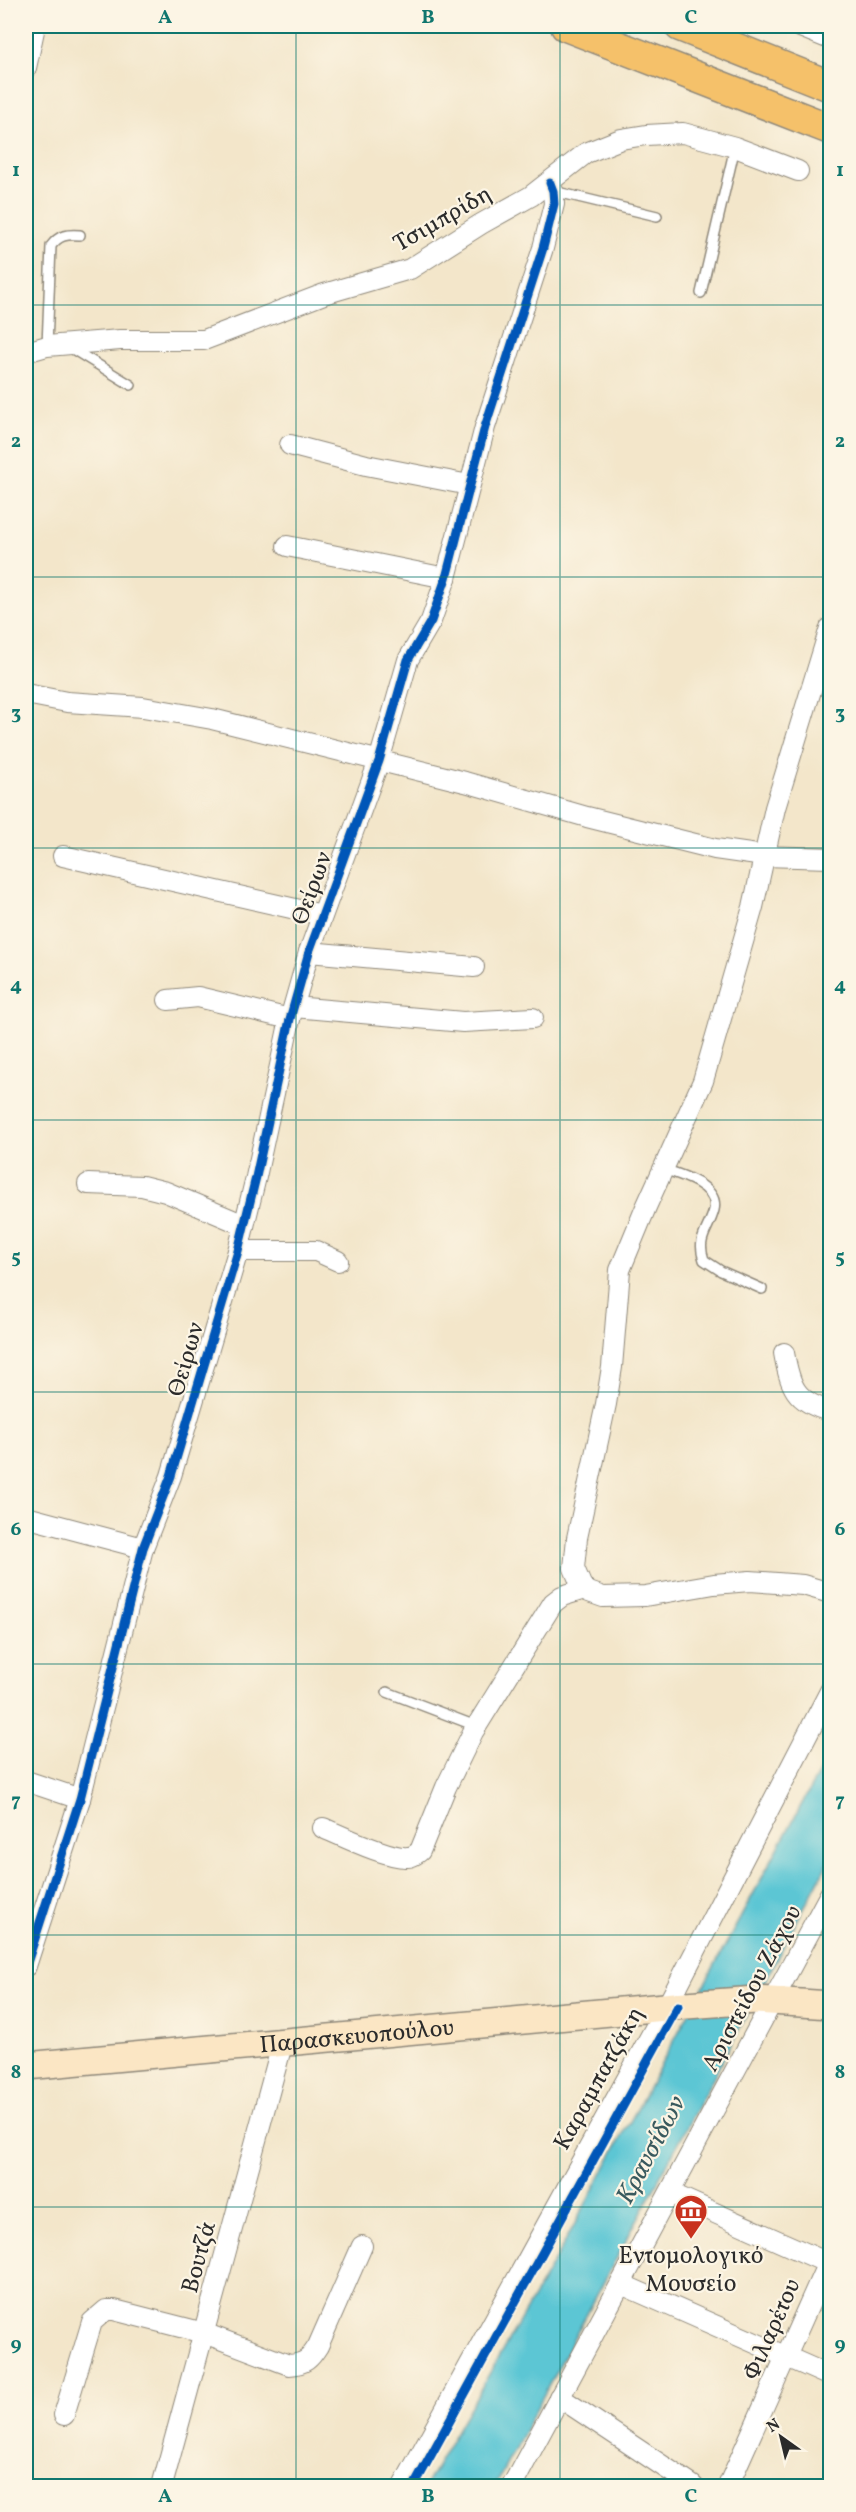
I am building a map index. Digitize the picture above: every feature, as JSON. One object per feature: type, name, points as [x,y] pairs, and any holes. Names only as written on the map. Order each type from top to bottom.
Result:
[{"type":"main road","points":[[566,26],[831,129]]},
{"type":"main road","points":[[680,26],[831,86]]},
{"type":"street","points":[[26,68],[35,26]]},
{"type":"street","points":[[798,26],[831,39]]},
{"type":"street","name":"Τσιμπρίδη","points":[[26,352],[55,345],[120,339],[195,341],[214,338],[282,309],[346,286],[410,269],[438,253],[464,234],[531,196],[552,187],[586,153],[633,137],[683,133],[735,147],[798,171]]},
{"type":"street","name":"Θείρων","points":[[26,1966],[32,1925],[80,1799],[143,1548],[177,1454],[237,1251],[292,1013],[309,952],[379,761],[408,660],[431,621],[446,578],[500,374],[543,248],[554,204],[552,187]]},
{"type":"street","points":[[290,445],[366,465],[470,485]]},
{"type":"street","points":[[287,546],[446,578]]},
{"type":"street","points":[[831,628],[775,808],[753,907],[704,1081],[620,1270],[612,1367],[606,1404],[574,1553],[576,1576],[585,1589],[603,1597],[635,1596],[714,1584],[760,1581],[803,1585],[831,1593]]},
{"type":"street","points":[[26,694],[76,703],[121,705],[183,714],[465,782],[653,835],[715,849],[764,856],[831,858]]},
{"type":"street","points":[[63,856],[322,915]]},
{"type":"street","points":[[309,952],[474,967]]},
{"type":"street","points":[[168,1000],[198,997],[292,1013],[463,1022],[532,1018]]},
{"type":"street","points":[[88,1184],[142,1186],[166,1192],[244,1225]]},
{"type":"street","points":[[237,1251],[316,1251],[338,1261]]},
{"type":"street","points":[[784,1353],[787,1373],[797,1392],[816,1407],[831,1411]]},
{"type":"street","points":[[26,1517],[143,1548]]},
{"type":"street","points":[[323,1828],[395,1856],[415,1856],[420,1851],[446,1787],[476,1726],[553,1603],[562,1596],[585,1589]]},
{"type":"street","name":"Καραμπατζάκη","points":[[403,2487],[676,2006],[831,1690]]},
{"type":"street","points":[[26,1781],[80,1799]]},
{"type":"street","name":"Αριστείδου Ζάχου","points":[[512,2487],[670,2193],[765,2000],[831,1894]]},
{"type":"street","name":"Παρασκευοπούλου","points":[[26,2066],[676,2006],[765,2000],[831,2005]]},
{"type":"street","name":"Βουτζά","points":[[162,2487],[284,2041]]},
{"type":"street","points":[[670,2193],[830,2262]]},
{"type":"street","points":[[64,2415],[92,2322],[106,2310],[114,2310],[204,2333],[289,2365],[309,2360],[318,2346],[362,2246]]},
{"type":"street","name":"Φιλαρέτου","points":[[728,2487],[830,2262]]},
{"type":"street","points":[[621,2284],[831,2376]]},
{"type":"street","points":[[559,2397],[693,2487]]},
{"type":"lane","points":[[701,293],[735,147]]},
{"type":"lane","points":[[552,187],[657,216]]},
{"type":"lane","points":[[80,234],[64,235],[51,246],[55,345],[131,384]]},
{"type":"lane","points":[[663,1169],[688,1176],[709,1193],[714,1201],[714,1209],[700,1245],[704,1260],[721,1271],[762,1289]]},
{"type":"lane","points":[[387,1692],[476,1726]]},
{"type":"water","name":"Κραυσίδων","points":[[830,1752],[830,1859],[495,2486],[425,2486],[566,2240]]},
{"type":"cycle path","points":[[26,1966],[80,1799],[143,1548],[171,1476],[238,1251],[290,1019],[309,952],[379,761],[408,660],[431,621],[446,578],[485,427],[543,248],[554,204],[550,183]]},
{"type":"cycle path","points":[[414,2486],[678,2006]]},
{"type":"place","name":"Εντομολογικό Mουσείο","points":[[691,2240]]}]
